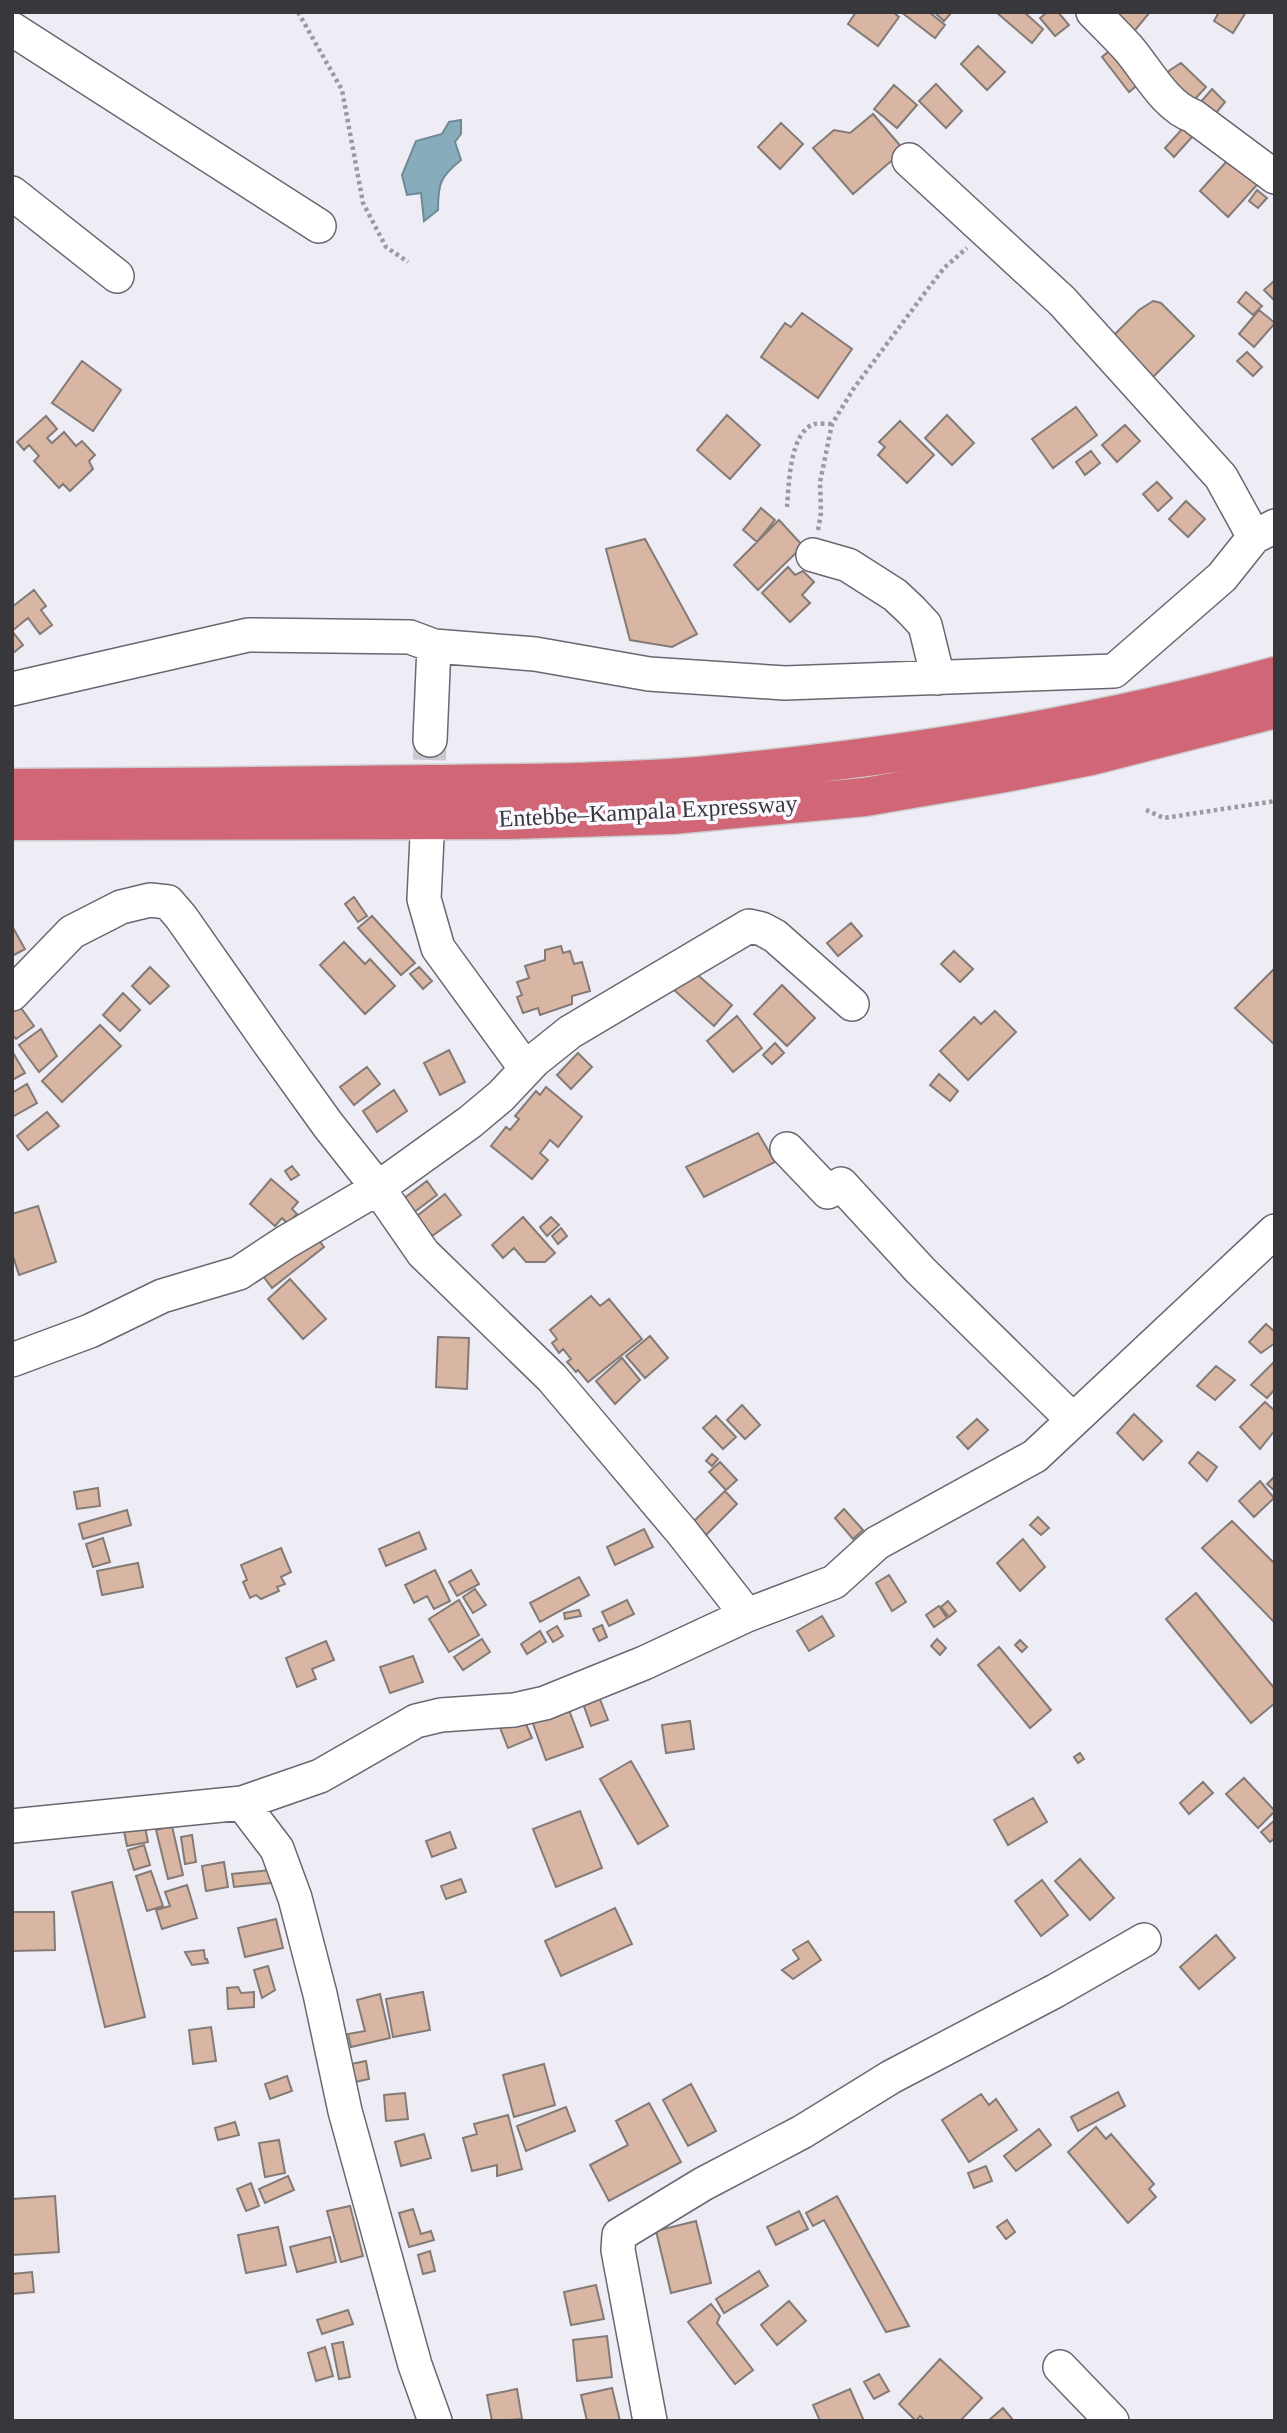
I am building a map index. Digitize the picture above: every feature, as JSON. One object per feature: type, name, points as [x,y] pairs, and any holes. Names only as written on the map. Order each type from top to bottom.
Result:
[{"type":"highway","name":"Entebbe–Kampala Expressway","points":[[12,788],[526,783],[706,775],[902,754],[1085,721],[1275,676]]},
{"type":"highway","name":"Entebbe–Kampala Expressway","points":[[12,821],[509,820],[672,815],[865,797],[1005,774],[1091,756],[1275,709]]},
{"type":"street","points":[[1093,12],[1130,50],[1152,81],[1185,114],[1193,116],[1275,177]]},
{"type":"street","points":[[12,29],[320,226]]},
{"type":"street","points":[[12,689],[248,635],[410,637],[434,646],[535,654],[649,674],[758,682],[1114,671],[1222,577],[1264,531],[1221,477],[1062,300],[909,160]]},
{"type":"street","points":[[12,193],[117,276]]},
{"type":"street","points":[[813,555],[848,565],[911,610],[925,625],[938,678]]},
{"type":"street","points":[[430,740],[434,646]]},
{"type":"street","points":[[427,837],[424,899],[438,948],[526,1069]]},
{"type":"street","points":[[12,994],[72,932],[121,907],[150,900],[167,902],[181,917],[328,1125],[378,1188],[424,1253],[552,1378],[682,1532],[747,1615]]},
{"type":"street","points":[[12,1360],[90,1331],[162,1296],[239,1273],[378,1188],[470,1122],[502,1096],[526,1069],[570,1031],[749,926],[775,936],[852,1004]]},
{"type":"street","points":[[787,1149],[828,1192],[841,1184],[920,1270],[1073,1420]]},
{"type":"street","points":[[12,1826],[242,1803],[320,1776],[416,1721],[441,1715],[514,1710],[545,1703],[644,1663],[747,1615],[834,1582],[877,1543],[1035,1456],[1275,1231]]},
{"type":"street","points":[[242,1803],[277,1849],[295,1898],[320,1994],[345,2111],[415,2365],[435,2421]]},
{"type":"street","points":[[650,2421],[618,2250],[619,2235],[703,2184],[802,2132],[891,2077],[1055,1991],[1144,1940]]},
{"type":"street","points":[[1060,2367],[1112,2421]]},
{"type":"path","points":[[299,12],[342,90],[363,203],[386,247],[408,262]]},
{"type":"path","points":[[813,555],[821,513],[820,482],[832,424],[854,388],[944,268],[962,250],[988,234]]},
{"type":"path","points":[[787,507],[791,461],[802,434],[814,424],[832,424]]},
{"type":"path","points":[[1146,810],[1164,818],[1275,801]]},
{"type":"water","points":[[461,120],[461,134],[455,142],[461,160],[442,181],[438,210],[424,221],[421,193],[407,195],[402,175],[416,141],[442,134],[449,122]]},
{"type":"building","points":[[856,12],[893,12],[899,17],[878,46],[848,24]]},
{"type":"building","points":[[901,12],[929,12],[945,25],[935,38]]},
{"type":"building","points":[[934,12],[952,12],[944,21]]},
{"type":"building","points":[[996,12],[1024,12],[1043,29],[1032,43]]},
{"type":"building","points":[[1047,12],[1058,12],[1069,25],[1055,36],[1040,18]]},
{"type":"building","points":[[1105,12],[1150,12],[1131,35]]},
{"type":"building","points":[[1219,12],[1246,12],[1233,33],[1214,21]]},
{"type":"building","points":[[1119,43],[1146,78],[1129,92],[1102,57]]},
{"type":"building","points":[[978,46],[1005,72],[987,90],[961,64]]},
{"type":"building","points":[[1181,63],[1206,87],[1185,110],[1158,83]]},
{"type":"building","points":[[936,84],[962,111],[946,128],[919,101]]},
{"type":"building","points":[[894,85],[917,105],[897,128],[874,109]]},
{"type":"building","points":[[1212,89],[1225,102],[1212,118],[1199,104]]},
{"type":"building","points":[[873,114],[904,150],[853,194],[813,148],[834,130],[850,133]]},
{"type":"building","points":[[781,123],[803,144],[780,169],[758,147]]},
{"type":"building","points":[[1183,128],[1192,137],[1174,157],[1165,148]]},
{"type":"building","points":[[1236,151],[1264,177],[1228,217],[1200,191]]},
{"type":"building","points":[[1257,190],[1267,198],[1258,208],[1249,201]]},
{"type":"building","points":[[1275,280],[1275,301],[1264,290]]},
{"type":"building","points":[[1246,292],[1262,306],[1253,315],[1238,302]]},
{"type":"building","points":[[1153,301],[1161,303],[1194,336],[1147,383],[1106,343],[1139,310]]},
{"type":"building","points":[[1259,310],[1275,323],[1254,347],[1239,334]]},
{"type":"building","points":[[802,313],[852,349],[818,398],[761,357],[785,323],[791,327]]},
{"type":"building","points":[[1247,352],[1262,367],[1253,376],[1237,361]]},
{"type":"building","points":[[82,361],[121,390],[93,431],[52,403]]},
{"type":"building","points":[[1076,407],[1097,435],[1053,468],[1032,439]]},
{"type":"building","points":[[727,415],[760,445],[730,479],[697,450]]},
{"type":"building","points":[[947,415],[974,443],[952,465],[925,438]]},
{"type":"building","points":[[46,416],[57,429],[47,438],[52,443],[64,432],[76,446],[82,441],[95,455],[89,461],[93,469],[70,491],[63,484],[59,488],[34,461],[39,456],[29,445],[24,450],[17,442]]},
{"type":"building","points":[[900,421],[934,455],[907,483],[878,455],[885,447],[879,442]]},
{"type":"building","points":[[1125,425],[1140,441],[1117,462],[1102,445]]},
{"type":"building","points":[[1091,451],[1100,463],[1085,475],[1076,462]]},
{"type":"building","points":[[1157,482],[1172,498],[1158,511],[1143,494]]},
{"type":"building","points":[[1186,501],[1205,519],[1188,537],[1169,519]]},
{"type":"building","points":[[761,508],[775,520],[757,542],[743,530]]},
{"type":"building","points":[[779,520],[803,546],[758,590],[734,565]]},
{"type":"building","points":[[645,539],[697,634],[672,647],[630,640],[606,549]]},
{"type":"building","points":[[788,567],[795,575],[803,571],[814,582],[802,595],[810,603],[790,622],[762,593]]},
{"type":"building","points":[[34,590],[46,606],[41,610],[52,625],[40,634],[28,618],[12,631],[12,607]]},
{"type":"building","points":[[12,631],[23,645],[12,654]]},
{"type":"building","points":[[354,897],[367,916],[358,922],[345,904]]},
{"type":"building","points":[[372,916],[415,963],[401,975],[358,928]]},
{"type":"building","points":[[851,923],[862,936],[838,956],[827,943]]},
{"type":"building","points":[[12,926],[25,949],[12,956]]},
{"type":"building","points":[[344,942],[365,964],[370,959],[395,986],[365,1014],[320,965]]},
{"type":"building","points":[[561,946],[563,953],[570,951],[574,964],[582,962],[590,991],[572,996],[572,1004],[540,1015],[538,1008],[523,1013],[517,997],[522,995],[517,982],[529,978],[525,966],[545,960],[545,950]]},
{"type":"building","points":[[954,951],[973,969],[960,982],[941,964]]},
{"type":"building","points":[[150,967],[169,986],[150,1004],[132,986]]},
{"type":"building","points":[[419,967],[432,981],[423,989],[410,974]]},
{"type":"building","points":[[1275,968],[1275,1045],[1235,1008]]},
{"type":"building","points":[[692,970],[732,1005],[714,1026],[674,990]]},
{"type":"building","points":[[782,985],[815,1018],[787,1046],[754,1014]]},
{"type":"building","points":[[123,993],[140,1010],[120,1031],[103,1015]]},
{"type":"building","points":[[16,1001],[34,1026],[16,1039],[12,1034],[12,1004]]},
{"type":"building","points":[[995,1011],[1016,1032],[968,1080],[940,1051],[974,1017],[981,1024]]},
{"type":"building","points":[[737,1016],[762,1048],[733,1072],[707,1041]]},
{"type":"building","points":[[100,1025],[121,1046],[62,1102],[42,1081]]},
{"type":"building","points":[[41,1029],[57,1056],[39,1072],[19,1045]]},
{"type":"building","points":[[775,1043],[784,1053],[772,1064],[763,1055]]},
{"type":"building","points":[[449,1050],[465,1082],[440,1095],[424,1063]]},
{"type":"building","points":[[12,1051],[25,1073],[12,1080]]},
{"type":"building","points":[[578,1053],[592,1067],[571,1089],[557,1075]]},
{"type":"building","points":[[367,1067],[380,1084],[354,1105],[340,1087]]},
{"type":"building","points":[[939,1074],[958,1091],[950,1101],[930,1085]]},
{"type":"building","points":[[27,1084],[37,1103],[12,1117],[12,1093]]},
{"type":"building","points":[[546,1087],[582,1117],[558,1147],[550,1140],[540,1153],[548,1160],[532,1179],[491,1146],[506,1127],[510,1130],[519,1119],[515,1116],[536,1091],[540,1095]]},
{"type":"building","points":[[394,1090],[407,1111],[377,1132],[363,1111]]},
{"type":"building","points":[[47,1112],[59,1126],[28,1150],[17,1136]]},
{"type":"building","points":[[758,1133],[775,1162],[704,1197],[686,1167]]},
{"type":"building","points":[[292,1166],[299,1175],[291,1180],[285,1171]]},
{"type":"building","points":[[271,1179],[298,1202],[292,1209],[297,1214],[288,1224],[282,1218],[275,1226],[250,1204]]},
{"type":"building","points":[[427,1181],[437,1195],[413,1213],[403,1199]]},
{"type":"building","points":[[445,1194],[461,1215],[432,1236],[417,1216]]},
{"type":"building","points":[[38,1206],[56,1262],[19,1275],[12,1253],[12,1214]]},
{"type":"building","points":[[523,1217],[555,1253],[545,1262],[526,1262],[514,1248],[503,1258],[492,1245]]},
{"type":"building","points":[[551,1217],[559,1225],[547,1236],[540,1227]]},
{"type":"building","points":[[561,1228],[567,1236],[558,1244],[552,1236]]},
{"type":"building","points":[[312,1231],[324,1247],[272,1288],[260,1272]]},
{"type":"building","points":[[290,1279],[326,1319],[303,1339],[268,1299]]},
{"type":"building","points":[[591,1296],[600,1306],[609,1299],[642,1339],[588,1382],[567,1362],[571,1359],[563,1349],[559,1353],[552,1343],[557,1339],[550,1330]]},
{"type":"building","points":[[1266,1324],[1275,1332],[1275,1343],[1261,1353],[1249,1342]]},
{"type":"building","points":[[650,1336],[668,1358],[645,1378],[626,1356]]},
{"type":"building","points":[[438,1337],[469,1338],[467,1389],[436,1387]]},
{"type":"building","points":[[622,1358],[640,1380],[615,1404],[596,1381]]},
{"type":"building","points":[[1275,1361],[1275,1389],[1267,1398],[1251,1385]]},
{"type":"building","points":[[1216,1366],[1235,1380],[1215,1400],[1197,1386]]},
{"type":"building","points":[[1265,1402],[1275,1411],[1275,1430],[1260,1449],[1240,1427]]},
{"type":"building","points":[[742,1405],[760,1425],[745,1439],[727,1420]]},
{"type":"building","points":[[1134,1414],[1162,1441],[1143,1460],[1117,1433]]},
{"type":"building","points":[[716,1416],[736,1437],[723,1449],[703,1428]]},
{"type":"building","points":[[977,1419],[988,1430],[968,1449],[957,1437]]},
{"type":"building","points":[[1198,1452],[1217,1467],[1207,1481],[1189,1463]]},
{"type":"building","points":[[712,1454],[718,1459],[712,1466],[706,1461]]},
{"type":"building","points":[[720,1462],[737,1480],[726,1490],[709,1472]]},
{"type":"building","points":[[1275,1476],[1275,1491],[1267,1484]]},
{"type":"building","points":[[1260,1481],[1274,1498],[1254,1517],[1239,1501]]},
{"type":"building","points":[[98,1488],[100,1506],[77,1509],[74,1492]]},
{"type":"building","points":[[725,1491],[737,1504],[706,1535],[693,1522]]},
{"type":"building","points":[[844,1509],[863,1530],[853,1539],[835,1518]]},
{"type":"building","points":[[127,1510],[131,1525],[83,1539],[79,1524]]},
{"type":"building","points":[[1038,1517],[1049,1528],[1041,1535],[1030,1525]]},
{"type":"building","points":[[1232,1521],[1275,1564],[1275,1623],[1202,1548]]},
{"type":"building","points":[[644,1529],[653,1547],[615,1565],[607,1547]]},
{"type":"building","points":[[419,1532],[426,1549],[386,1566],[379,1549]]},
{"type":"building","points":[[103,1538],[110,1562],[93,1567],[86,1544]]},
{"type":"building","points":[[1023,1539],[1045,1567],[1020,1591],[997,1563]]},
{"type":"building","points":[[281,1548],[291,1572],[281,1577],[285,1584],[277,1587],[279,1591],[261,1599],[256,1595],[250,1598],[243,1582],[247,1580],[241,1565]]},
{"type":"building","points":[[138,1563],[143,1587],[102,1595],[97,1571]]},
{"type":"building","points":[[435,1570],[450,1601],[434,1609],[427,1596],[414,1603],[405,1585]]},
{"type":"building","points":[[471,1570],[479,1584],[457,1596],[449,1582]]},
{"type":"building","points":[[889,1575],[906,1602],[892,1611],[876,1583]]},
{"type":"building","points":[[579,1577],[589,1595],[540,1622],[530,1603]]},
{"type":"building","points":[[475,1589],[486,1605],[473,1613],[463,1597]]},
{"type":"building","points":[[1196,1593],[1275,1689],[1275,1703],[1251,1723],[1166,1619]]},
{"type":"building","points":[[459,1600],[479,1635],[449,1652],[429,1619]]},
{"type":"building","points":[[627,1600],[634,1614],[609,1626],[602,1612]]},
{"type":"building","points":[[948,1601],[956,1611],[949,1617],[941,1607]]},
{"type":"building","points":[[939,1606],[947,1618],[934,1627],[926,1615]]},
{"type":"building","points":[[579,1610],[581,1616],[565,1619],[564,1613]]},
{"type":"building","points":[[822,1616],[834,1636],[809,1651],[797,1631]]},
{"type":"building","points":[[602,1625],[607,1637],[599,1641],[593,1629]]},
{"type":"building","points":[[557,1626],[563,1636],[553,1642],[547,1632]]},
{"type":"building","points":[[540,1631],[546,1642],[527,1654],[521,1644]]},
{"type":"building","points":[[482,1639],[490,1652],[463,1670],[454,1657]]},
{"type":"building","points":[[937,1639],[946,1648],[940,1655],[931,1646]]},
{"type":"building","points":[[1020,1640],[1027,1647],[1022,1652],[1015,1645]]},
{"type":"building","points":[[326,1641],[334,1660],[312,1669],[316,1679],[297,1687],[286,1658]]},
{"type":"building","points":[[999,1647],[1051,1710],[1030,1728],[978,1665]]},
{"type":"building","points":[[413,1656],[423,1682],[390,1693],[380,1667]]},
{"type":"building","points":[[596,1689],[608,1720],[591,1726],[580,1695]]},
{"type":"building","points":[[567,1705],[583,1747],[546,1760],[531,1718]]},
{"type":"building","points":[[522,1715],[532,1738],[508,1748],[499,1725]]},
{"type":"building","points":[[690,1721],[694,1749],[666,1753],[662,1725]]},
{"type":"building","points":[[1080,1753],[1084,1759],[1078,1763],[1074,1757]]},
{"type":"building","points":[[631,1761],[668,1826],[638,1844],[600,1779]]},
{"type":"building","points":[[1244,1778],[1275,1811],[1258,1828],[1226,1794]]},
{"type":"building","points":[[1203,1782],[1213,1793],[1189,1814],[1180,1803]]},
{"type":"building","points":[[1033,1798],[1047,1822],[1008,1845],[994,1820]]},
{"type":"building","points":[[580,1811],[602,1868],[556,1887],[533,1829]]},
{"type":"building","points":[[1275,1820],[1275,1838],[1270,1842],[1261,1832]]},
{"type":"building","points":[[172,1826],[183,1875],[168,1879],[156,1830]]},
{"type":"building","points":[[145,1827],[148,1842],[127,1846],[124,1831]]},
{"type":"building","points":[[450,1832],[456,1848],[432,1857],[426,1841]]},
{"type":"building","points":[[192,1835],[196,1862],[185,1864],[181,1837]]},
{"type":"building","points":[[144,1845],[150,1865],[134,1870],[128,1850]]},
{"type":"building","points":[[1080,1859],[1114,1898],[1090,1920],[1055,1881]]},
{"type":"building","points":[[224,1862],[228,1887],[206,1891],[202,1866]]},
{"type":"building","points":[[270,1870],[271,1883],[234,1887],[232,1874]]},
{"type":"building","points":[[151,1871],[163,1906],[147,1911],[136,1876]]},
{"type":"building","points":[[461,1879],[466,1892],[446,1899],[441,1886]]},
{"type":"building","points":[[1042,1880],[1068,1915],[1041,1936],[1015,1901]]},
{"type":"building","points":[[112,1882],[145,2017],[105,2027],[72,1892]]},
{"type":"building","points":[[187,1885],[197,1918],[162,1929],[156,1910],[170,1906],[165,1892]]},
{"type":"building","points":[[615,1908],[632,1944],[561,1976],[545,1941]]},
{"type":"building","points":[[12,1912],[54,1912],[55,1950],[12,1951]]},
{"type":"building","points":[[276,1919],[283,1948],[245,1957],[238,1928]]},
{"type":"building","points":[[1216,1935],[1235,1958],[1199,1989],[1180,1967]]},
{"type":"building","points":[[808,1941],[821,1960],[793,1979],[782,1970],[799,1959],[793,1950]]},
{"type":"building","points":[[204,1950],[208,1963],[192,1965],[185,1952]]},
{"type":"building","points":[[268,1966],[275,1990],[262,1998],[254,1970]]},
{"type":"building","points":[[238,1987],[241,1993],[254,1992],[254,2007],[228,2009],[227,1988]]},
{"type":"building","points":[[423,1992],[430,2030],[393,2037],[386,1999]]},
{"type":"building","points":[[380,1994],[390,2038],[351,2047],[348,2034],[365,2031],[357,2000]]},
{"type":"building","points":[[211,2027],[216,2061],[193,2064],[189,2030]]},
{"type":"building","points":[[366,2061],[369,2079],[355,2082],[351,2064]]},
{"type":"building","points":[[544,2064],[555,2105],[514,2117],[503,2075]]},
{"type":"building","points":[[287,2076],[292,2091],[270,2099],[265,2084]]},
{"type":"building","points":[[691,2084],[716,2131],[688,2146],[663,2100]]},
{"type":"building","points":[[1118,2092],[1125,2106],[1078,2131],[1071,2117]]},
{"type":"building","points":[[405,2093],[408,2119],[386,2121],[384,2095]]},
{"type":"building","points":[[981,2094],[989,2105],[996,2099],[1017,2130],[969,2162],[942,2120]]},
{"type":"building","points":[[649,2103],[681,2162],[609,2201],[590,2165],[628,2145],[616,2121]]},
{"type":"building","points":[[566,2107],[575,2131],[526,2151],[517,2126]]},
{"type":"building","points":[[508,2115],[522,2169],[497,2176],[497,2165],[472,2171],[463,2138],[477,2134],[474,2124]]},
{"type":"building","points":[[235,2122],[239,2135],[218,2140],[215,2128]]},
{"type":"building","points":[[1096,2127],[1106,2139],[1111,2134],[1154,2184],[1149,2189],[1156,2197],[1128,2223],[1068,2152]]},
{"type":"building","points":[[1039,2129],[1051,2145],[1016,2171],[1004,2156]]},
{"type":"building","points":[[424,2134],[431,2158],[401,2166],[395,2142]]},
{"type":"building","points":[[279,2140],[285,2173],[265,2177],[259,2143]]},
{"type":"building","points":[[986,2166],[992,2181],[974,2188],[968,2173]]},
{"type":"building","points":[[288,2176],[294,2190],[265,2203],[259,2189]]},
{"type":"building","points":[[251,2183],[259,2206],[246,2211],[237,2189]]},
{"type":"building","points":[[55,2196],[59,2252],[12,2255],[12,2199]]},
{"type":"building","points":[[837,2196],[909,2326],[886,2332],[824,2220],[813,2226],[806,2213]]},
{"type":"building","points":[[350,2206],[363,2256],[341,2262],[327,2211]]},
{"type":"building","points":[[413,2209],[421,2234],[431,2231],[434,2240],[409,2247],[399,2213]]},
{"type":"building","points":[[799,2211],[808,2229],[776,2245],[767,2227]]},
{"type":"building","points":[[1007,2220],[1015,2232],[1006,2239],[997,2227]]},
{"type":"building","points":[[696,2221],[711,2283],[671,2293],[656,2231]]},
{"type":"building","points":[[278,2227],[286,2265],[246,2273],[238,2235]]},
{"type":"building","points":[[330,2237],[336,2262],[297,2272],[290,2247]]},
{"type":"building","points":[[430,2251],[435,2271],[423,2274],[418,2255]]},
{"type":"building","points":[[759,2271],[768,2286],[724,2313],[716,2299]]},
{"type":"building","points":[[32,2272],[34,2292],[12,2294],[12,2274]]},
{"type":"building","points":[[596,2285],[604,2319],[571,2325],[564,2292]]},
{"type":"building","points":[[789,2301],[806,2321],[777,2345],[761,2325]]},
{"type":"building","points":[[711,2304],[720,2316],[717,2323],[753,2370],[735,2384],[688,2322]]},
{"type":"building","points":[[348,2310],[353,2324],[322,2334],[317,2320]]},
{"type":"building","points":[[607,2336],[612,2377],[577,2381],[573,2340]]},
{"type":"building","points":[[343,2342],[350,2377],[339,2379],[332,2344]]},
{"type":"building","points":[[325,2347],[333,2376],[316,2381],[308,2353]]},
{"type":"building","points":[[940,2359],[982,2398],[960,2421],[925,2421],[920,2416],[916,2421],[899,2404]]},
{"type":"building","points":[[879,2374],[889,2391],[874,2399],[864,2382]]},
{"type":"building","points":[[612,2388],[620,2421],[587,2421],[581,2395]]},
{"type":"building","points":[[517,2389],[522,2419],[492,2421],[487,2395]]},
{"type":"building","points":[[850,2389],[864,2421],[820,2421],[813,2405]]},
{"type":"building","points":[[1003,2408],[1014,2421],[988,2421]]},
{"type":"tunnel","points":[[428,810],[430,740]]}]
